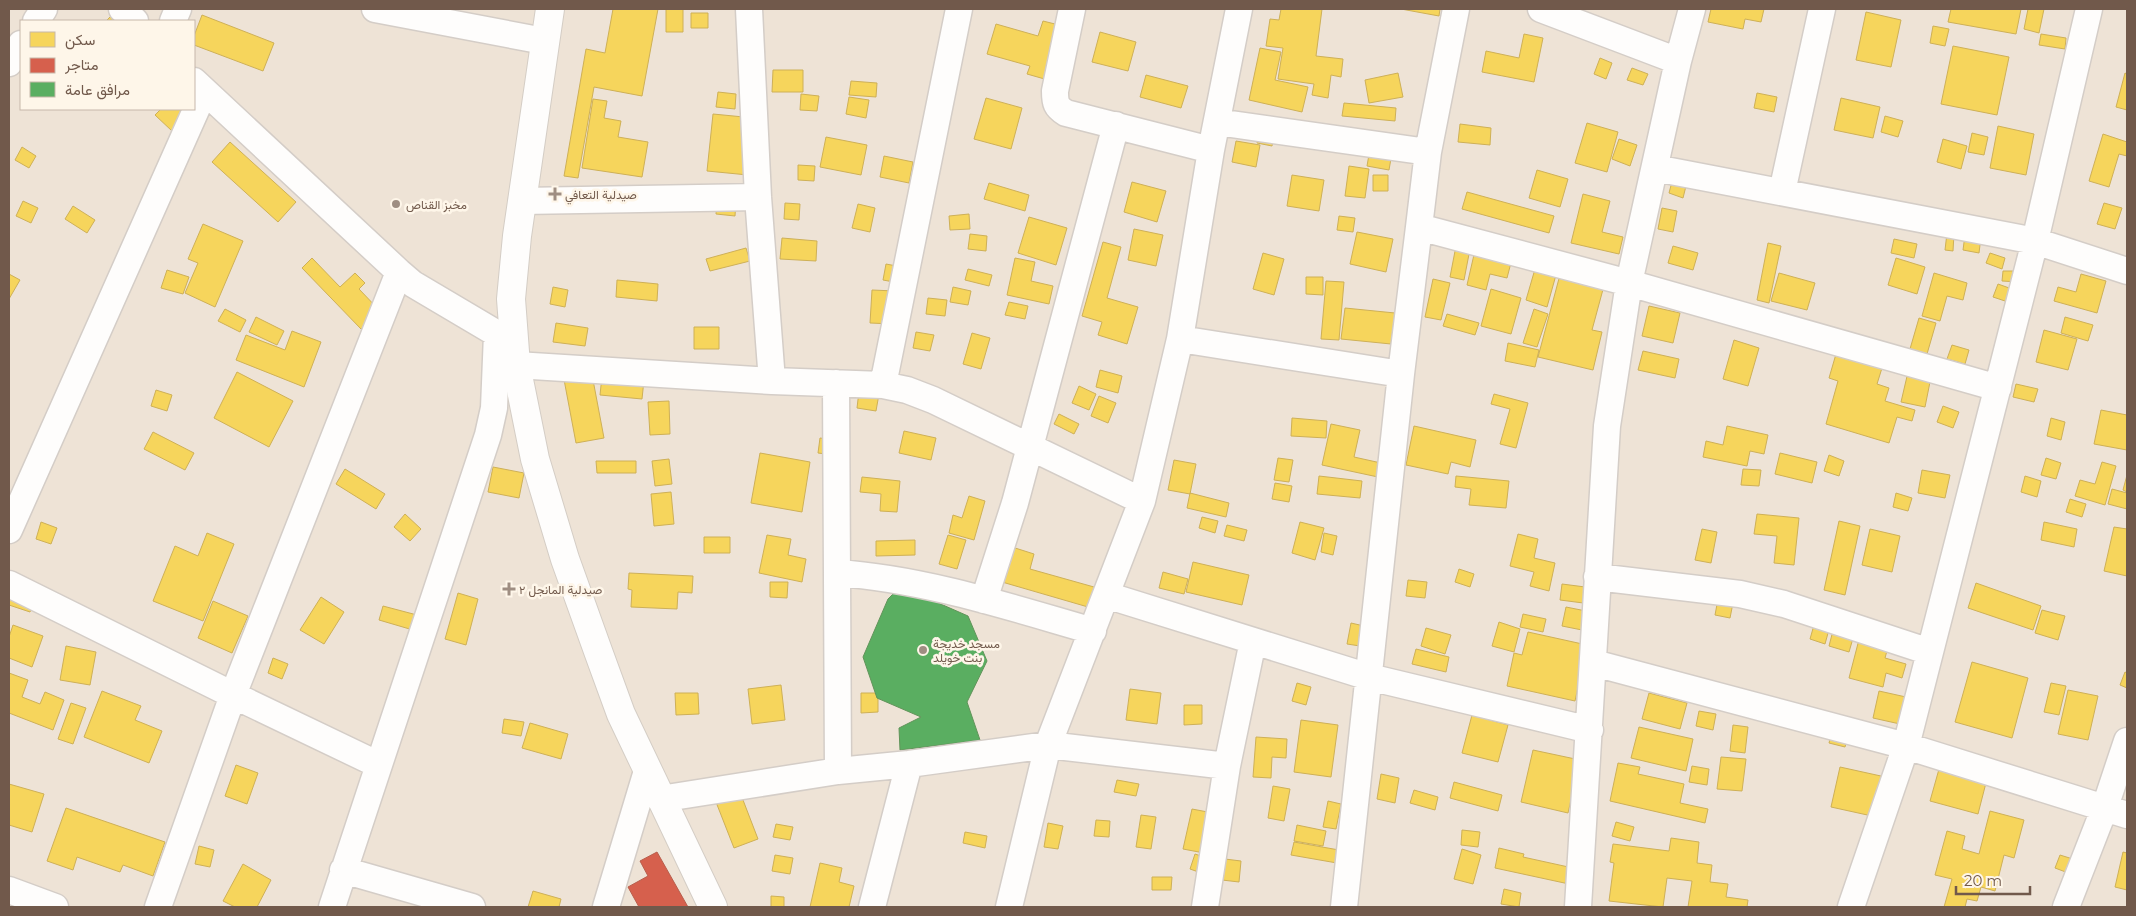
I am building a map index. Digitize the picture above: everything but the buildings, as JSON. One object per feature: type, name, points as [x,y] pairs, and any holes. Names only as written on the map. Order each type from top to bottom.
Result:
[{"type":"street","points":[[37,20],[44,9]]},
{"type":"street","points":[[122,9],[134,20]]},
{"type":"street","points":[[375,9],[544,41]]},
{"type":"street","points":[[332,907],[488,436],[509,347],[511,299],[522,200],[550,9]]},
{"type":"street","points":[[749,9],[758,197],[772,381]]},
{"type":"street","points":[[883,385],[959,9]]},
{"type":"street","points":[[1072,9],[1055,102],[1058,108],[1066,113],[1212,150]]},
{"type":"street","points":[[1017,906],[1048,745],[1142,501],[1180,339],[1217,122],[1239,9]]},
{"type":"street","points":[[1344,907],[1401,374],[1428,152],[1456,9]]},
{"type":"street","points":[[1541,9],[1678,61]]},
{"type":"street","points":[[1578,907],[1607,426],[1629,283],[1678,61],[1692,9]]},
{"type":"street","points":[[1782,192],[1822,9]]},
{"type":"street","points":[[1851,907],[1906,746],[2035,241],[2089,9]]},
{"type":"street","points":[[9,64],[20,46]]},
{"type":"street","points":[[199,86],[413,284],[509,347],[772,381],[883,385],[907,390],[1030,445],[1142,501]]},
{"type":"street","points":[[9,530],[189,110]]},
{"type":"street","points":[[1217,122],[1428,152]]},
{"type":"street","points":[[984,600],[1012,511],[1116,125]]},
{"type":"street","points":[[1655,168],[2035,241],[2127,271]]},
{"type":"street","points":[[522,200],[758,197]]},
{"type":"street","points":[[1419,227],[1629,283],[1998,388]]},
{"type":"street","points":[[158,907],[233,695],[399,272]]},
{"type":"street","points":[[1180,339],[1401,374]]},
{"type":"street","points":[[509,347],[535,460],[565,559],[621,714],[646,771],[713,907]]},
{"type":"street","points":[[836,383],[838,770]]},
{"type":"street","points":[[837,573],[878,576],[984,600],[1093,631]]},
{"type":"street","points":[[1597,577],[1748,596],[1784,604],[1930,652]]},
{"type":"street","points":[[9,584],[379,765]]},
{"type":"street","points":[[1106,595],[1369,677],[1590,730]]},
{"type":"street","points":[[1205,907],[1228,766],[1253,641]]},
{"type":"street","points":[[1594,663],[1906,746],[2116,811]]},
{"type":"street","points":[[2066,907],[2116,811],[2127,741]]},
{"type":"street","points":[[660,799],[838,770],[908,764],[1048,745],[1228,766]]},
{"type":"street","points":[[872,907],[908,764]]},
{"type":"street","points":[[606,907],[646,771]]},
{"type":"street","points":[[343,870],[472,907]]},
{"type":"street","points":[[9,890],[55,907]]},
{"type":"shaded area","points":[[9,9],[2127,9],[2127,907],[9,907]]},
{"type":"place","name":"صيدلية التعافي","points":[[555,194]]},
{"type":"place","name":"مخبز القناص","points":[[396,204]]},
{"type":"place","name":"صيدلية المانجل ٢","points":[[509,589]]},
{"type":"place","name":"مسجد خديجة بنت خويلد","points":[[923,650]]}]
